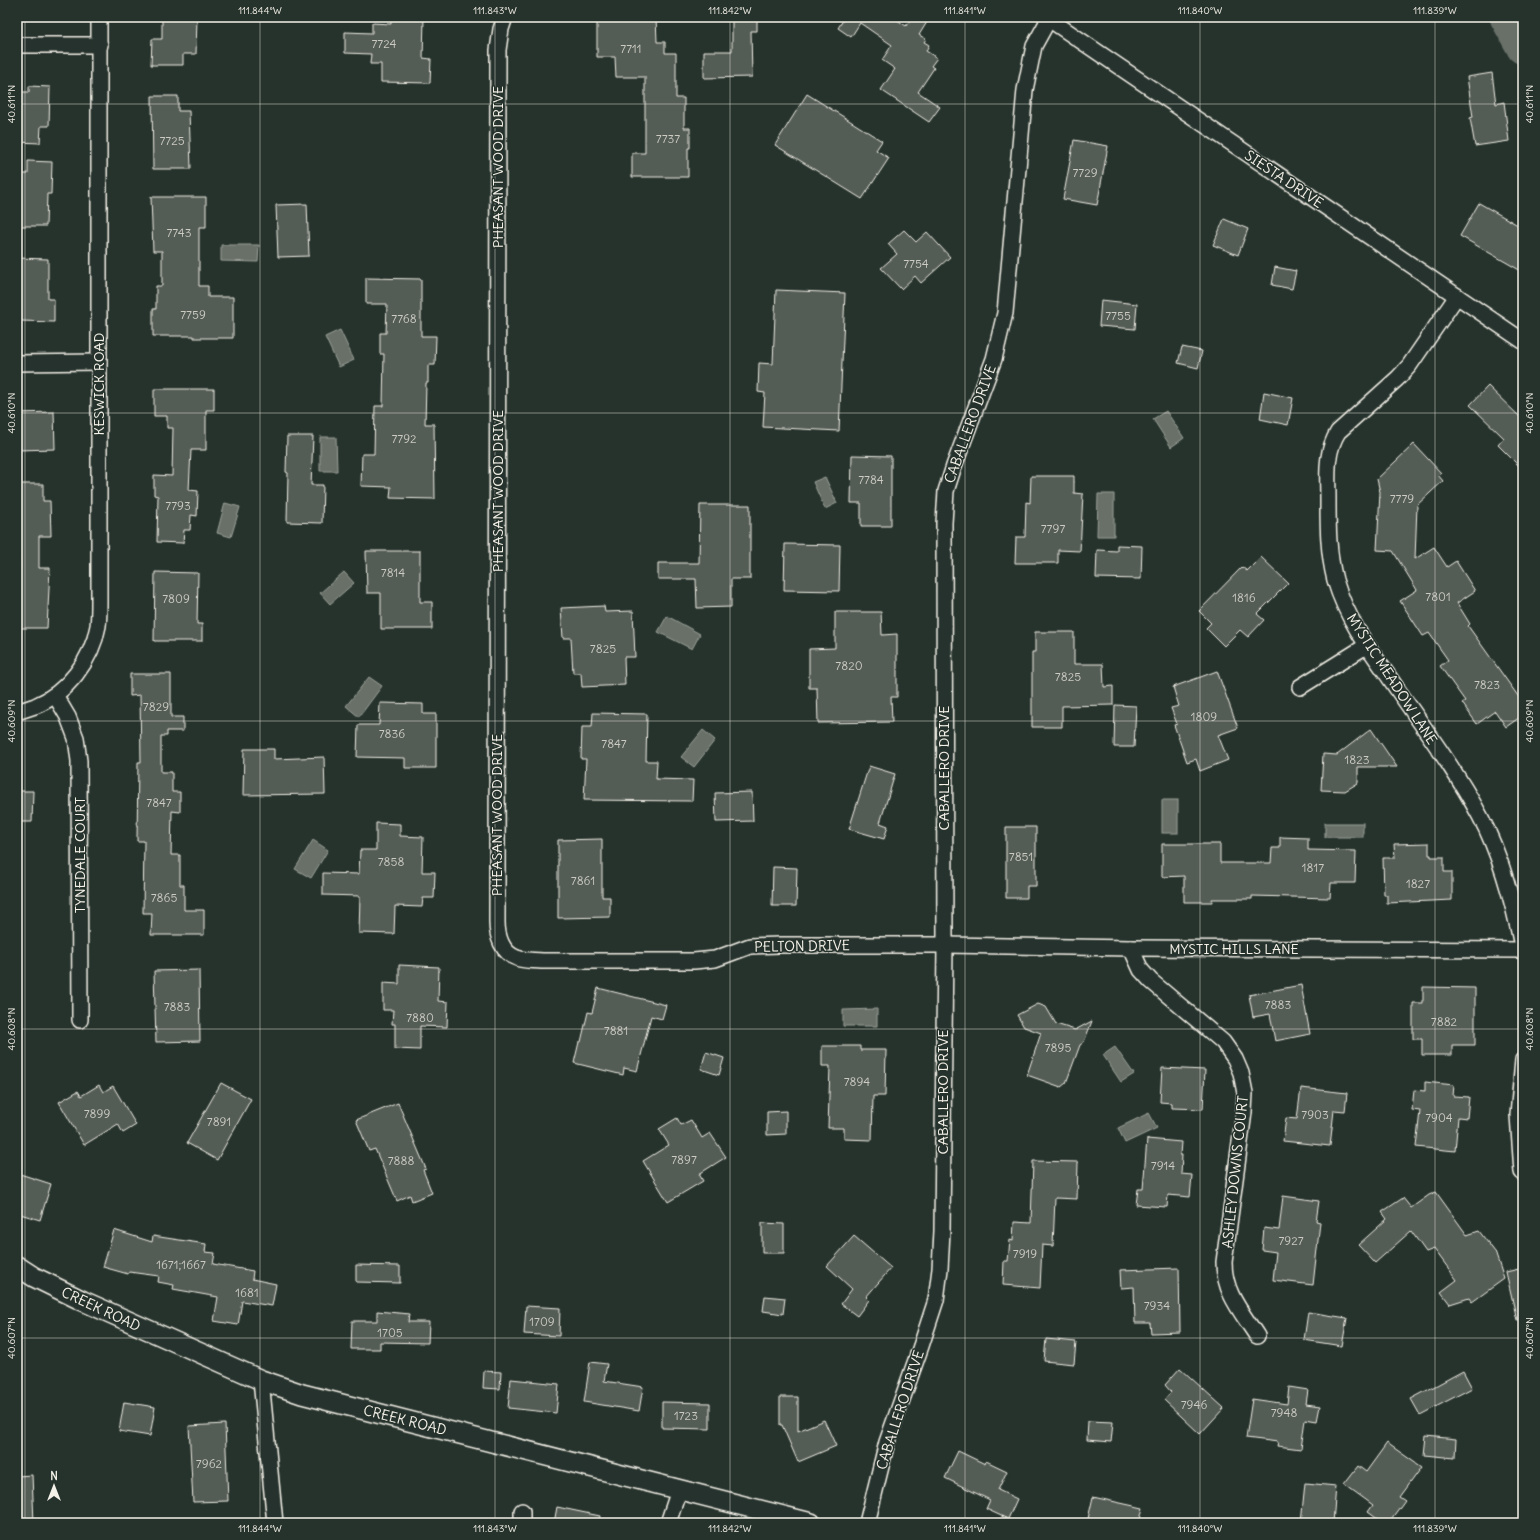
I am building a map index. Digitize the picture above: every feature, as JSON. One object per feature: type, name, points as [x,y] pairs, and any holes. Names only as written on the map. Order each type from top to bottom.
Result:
[{"type":"street","name":"KESWICK ROAD","points":[[17,712],[35,706],[55,695],[74,678],[90,653],[98,627],[100,602],[99,17]]},
{"type":"street","name":"PHEASANT WOOD DRIVE","points":[[505,17],[501,29],[498,50],[496,922],[497,933],[501,944],[508,953],[517,958]]},
{"type":"street","name":"SIESTA DRIVE","points":[[1048,18],[1523,341]]},
{"type":"street","name":"CABALLERO DRIVE","points":[[867,1523],[887,1442],[936,1300],[940,1269],[942,1230],[944,945],[944,523],[946,491],[994,359],[1005,313],[1025,90],[1034,46],[1048,18]]},
{"type":"street","points":[[17,45],[100,45]]},
{"type":"street","name":"MYSTIC MEADOW LANE","points":[[1457,296],[1409,366],[1398,378],[1338,432],[1332,442],[1329,453],[1328,534],[1330,557],[1342,602],[1352,623],[1366,646],[1447,762],[1480,816],[1504,873],[1523,950]]},
{"type":"street","points":[[17,363],[100,362]]},
{"type":"street","points":[[1300,687],[1366,646]]},
{"type":"street","name":"TYNEDALE COURT","points":[[55,695],[68,717],[76,738],[80,761],[80,1020]]},
{"type":"street","name":"PELTON DRIVE","points":[[517,958],[542,961],[694,961],[716,959],[750,946],[944,945]]},
{"type":"street","name":"MYSTIC HILLS LANE","points":[[944,945],[1131,948],[1523,950]]},
{"type":"street","name":"ASHLEY DOWNS COURT","points":[[1131,948],[1141,970],[1151,981],[1223,1042],[1235,1058],[1241,1073],[1245,1093],[1244,1112],[1224,1262],[1224,1276],[1229,1291],[1257,1336]]},
{"type":"street","points":[[1522,1172],[1518,1115],[1523,1060]]},
{"type":"street","name":"CREEK ROAD","points":[[17,1266],[34,1277],[82,1301],[261,1380],[302,1394],[811,1523]]},
{"type":"street","points":[[261,1380],[275,1523]]},
{"type":"street","points":[[668,1523],[679,1490]]},
{"type":"shaded area","points":[[221,245],[259,245],[258,262],[221,261]]},
{"type":"shaded area","points":[[340,330],[354,360],[339,367],[325,337]]},
{"type":"shaded area","points":[[1166,411],[1184,438],[1171,447],[1153,419]]},
{"type":"shaded area","points":[[320,437],[336,437],[337,471],[320,471]]},
{"type":"shaded area","points":[[825,477],[837,503],[825,509],[813,482]]},
{"type":"shaded area","points":[[1098,494],[1114,494],[1114,536],[1097,536]]},
{"type":"shaded area","points":[[225,503],[240,507],[231,537],[217,533]]},
{"type":"shaded area","points":[[344,572],[354,583],[330,604],[320,593]]},
{"type":"shaded area","points":[[667,616],[700,634],[692,649],[658,632]]},
{"type":"shaded area","points":[[369,677],[382,686],[359,717],[346,706]]},
{"type":"shaded area","points":[[703,730],[715,740],[694,767],[681,757]]},
{"type":"shaded area","points":[[1162,800],[1178,800],[1178,833],[1162,833]]},
{"type":"shaded area","points":[[1325,823],[1363,823],[1363,837],[1325,837]]},
{"type":"shaded area","points":[[313,840],[328,850],[311,878],[295,869]]},
{"type":"shaded area","points":[[877,1009],[877,1026],[843,1026],[843,1010]]},
{"type":"shaded area","points":[[1115,1047],[1134,1074],[1121,1082],[1103,1055]]},
{"type":"shaded area","points":[[1149,1113],[1157,1128],[1125,1143],[1118,1128]]},
{"type":"building","points":[[162,17],[197,17],[196,54],[183,54],[183,65],[151,65],[152,39],[162,39]]},
{"type":"building","points":[[391,17],[424,17],[423,58],[431,59],[430,83],[381,82],[381,64],[370,64],[371,54],[345,53],[345,32],[372,33],[372,23],[391,24]]},
{"type":"building","points":[[597,17],[656,17],[657,42],[665,42],[665,53],[676,53],[676,98],[684,98],[684,128],[690,128],[688,177],[632,177],[632,153],[645,153],[645,77],[616,77],[615,57],[597,57]]},
{"type":"building","points":[[732,17],[757,17],[757,31],[751,31],[752,77],[704,78],[704,51],[732,51]]},
{"type":"building","points":[[845,17],[893,17],[906,26],[912,17],[919,17],[927,22],[919,35],[926,39],[924,42],[929,45],[926,51],[937,58],[931,66],[934,68],[918,92],[940,107],[929,122],[881,90],[895,69],[882,60],[892,45],[860,23],[851,37],[838,28]]},
{"type":"building","points":[[1492,73],[1496,104],[1504,102],[1509,141],[1475,146],[1470,118],[1473,117],[1467,77]]},
{"type":"building","points":[[29,86],[50,87],[49,126],[41,126],[40,143],[17,142],[17,92],[29,92]]},
{"type":"building","points":[[807,94],[882,141],[876,150],[889,158],[862,199],[775,145]]},
{"type":"building","points":[[152,96],[178,96],[178,111],[189,111],[191,169],[153,169]]},
{"type":"building","points":[[1074,140],[1108,146],[1097,205],[1063,199]]},
{"type":"building","points":[[28,161],[52,162],[51,194],[47,194],[46,226],[17,226],[17,174],[28,174]]},
{"type":"building","points":[[151,197],[206,197],[206,227],[199,227],[199,286],[208,286],[208,297],[233,297],[233,338],[153,336],[153,309],[156,309],[156,286],[162,286],[162,251],[153,251]]},
{"type":"building","points":[[1479,203],[1523,228],[1523,272],[1460,236]]},
{"type":"building","points":[[307,204],[309,256],[278,257],[276,205]]},
{"type":"building","points":[[1224,219],[1248,229],[1238,255],[1213,245]]},
{"type":"building","points":[[904,230],[916,242],[927,232],[950,257],[921,283],[915,276],[901,289],[881,268],[897,254],[888,244]]},
{"type":"building","points":[[17,258],[48,259],[48,299],[54,299],[54,322],[21,321],[21,311],[17,311]]},
{"type":"building","points":[[1275,267],[1296,271],[1292,289],[1272,285]]},
{"type":"building","points":[[366,278],[421,279],[421,336],[436,336],[435,365],[428,365],[425,424],[434,424],[435,499],[390,498],[391,487],[361,486],[362,454],[374,454],[375,406],[383,406],[384,354],[380,354],[380,333],[386,333],[387,304],[366,304]]},
{"type":"building","points":[[776,290],[845,293],[839,431],[763,427],[765,393],[758,392],[759,363],[773,364]]},
{"type":"building","points":[[1101,300],[1137,304],[1135,329],[1099,326]]},
{"type":"building","points":[[1182,347],[1202,351],[1198,368],[1178,363]]},
{"type":"building","points":[[1488,386],[1523,420],[1523,470],[1498,445],[1504,438],[1470,405]]},
{"type":"building","points":[[154,389],[214,389],[214,410],[206,410],[206,450],[191,450],[189,490],[198,491],[197,516],[191,515],[190,530],[184,530],[183,543],[157,542],[158,496],[154,495],[154,475],[172,476],[173,428],[167,428],[167,416],[154,416]]},
{"type":"building","points":[[1264,392],[1293,398],[1288,425],[1260,419]]},
{"type":"building","points":[[54,412],[55,449],[17,450],[17,413]]},
{"type":"building","points":[[287,436],[313,436],[311,485],[323,485],[322,523],[287,522]]},
{"type":"building","points":[[1414,444],[1441,473],[1438,475],[1443,481],[1417,505],[1415,559],[1434,547],[1447,567],[1456,561],[1475,591],[1457,603],[1470,624],[1468,626],[1523,703],[1523,715],[1506,727],[1495,711],[1477,724],[1462,703],[1465,701],[1440,666],[1448,660],[1429,633],[1423,636],[1400,601],[1417,590],[1393,551],[1377,550],[1380,492],[1377,479]]},
{"type":"building","points":[[852,455],[891,456],[891,526],[861,526],[861,503],[851,503]]},
{"type":"building","points":[[1031,476],[1074,476],[1074,493],[1083,494],[1080,551],[1058,550],[1058,563],[1015,563],[1016,537],[1025,537],[1026,502],[1030,503]]},
{"type":"building","points":[[17,484],[43,484],[43,501],[50,501],[51,536],[39,536],[39,568],[50,568],[47,628],[17,628],[17,568],[20,568],[19,536],[17,536]]},
{"type":"building","points":[[700,505],[750,505],[750,579],[731,579],[731,607],[697,608],[696,579],[658,579],[658,563],[699,563]]},
{"type":"building","points":[[785,544],[840,545],[839,591],[784,590]]},
{"type":"building","points":[[1117,545],[1142,546],[1141,579],[1096,578],[1097,550],[1117,551]]},
{"type":"building","points":[[366,551],[420,551],[420,602],[432,602],[432,629],[381,629],[381,593],[367,593]]},
{"type":"building","points":[[1261,557],[1288,583],[1257,614],[1264,620],[1248,637],[1240,630],[1224,646],[1206,628],[1211,623],[1199,611],[1242,567],[1247,571]]},
{"type":"building","points":[[155,572],[198,573],[197,624],[202,624],[202,641],[154,641]]},
{"type":"building","points":[[604,606],[605,612],[633,611],[635,657],[624,657],[625,685],[582,687],[581,673],[573,673],[571,638],[563,638],[561,608]]},
{"type":"building","points":[[835,612],[881,612],[882,635],[897,634],[897,697],[891,697],[892,722],[818,723],[817,688],[809,688],[809,649],[835,648]]},
{"type":"building","points":[[1035,632],[1074,632],[1074,664],[1103,664],[1104,687],[1113,686],[1113,705],[1062,706],[1062,727],[1032,727],[1032,652],[1035,652]]},
{"type":"building","points":[[1217,671],[1238,728],[1218,735],[1228,760],[1200,771],[1196,759],[1187,762],[1174,725],[1177,724],[1171,708],[1179,706],[1173,687]]},
{"type":"building","points":[[130,674],[171,674],[171,717],[183,717],[183,731],[167,731],[167,736],[161,736],[161,772],[172,772],[172,792],[180,792],[180,812],[172,811],[171,855],[180,855],[180,885],[184,885],[184,910],[204,910],[204,935],[151,935],[152,913],[143,913],[144,841],[137,841],[138,762],[141,762],[140,695],[130,696]]},
{"type":"building","points":[[380,703],[423,704],[423,714],[436,714],[436,768],[405,768],[405,758],[357,757],[358,725],[379,725]]},
{"type":"building","points":[[1115,705],[1136,706],[1134,747],[1114,747]]},
{"type":"building","points":[[593,713],[647,714],[646,761],[657,761],[656,779],[693,780],[692,801],[584,800],[586,759],[581,759],[582,727],[592,727]]},
{"type":"building","points":[[1371,729],[1397,767],[1358,767],[1358,783],[1345,791],[1321,790],[1323,754],[1337,755]]},
{"type":"building","points":[[244,749],[274,749],[274,759],[324,757],[325,794],[243,795]]},
{"type":"building","points":[[869,766],[895,774],[880,823],[888,826],[884,839],[849,829]]},
{"type":"building","points":[[17,791],[33,791],[32,822],[17,822]]},
{"type":"building","points":[[752,792],[753,821],[716,822],[715,793]]},
{"type":"building","points":[[376,823],[400,824],[400,836],[423,837],[422,872],[435,872],[434,898],[423,898],[422,907],[395,906],[394,934],[359,933],[360,896],[323,895],[323,873],[359,874],[360,850],[376,850]]},
{"type":"building","points":[[1006,827],[1036,827],[1036,886],[1027,886],[1027,898],[1006,898]]},
{"type":"building","points":[[1280,837],[1308,838],[1308,850],[1356,851],[1355,883],[1331,883],[1330,898],[1252,896],[1252,899],[1212,899],[1212,902],[1184,902],[1184,876],[1162,877],[1162,844],[1220,844],[1220,863],[1271,863],[1272,848],[1280,848]]},
{"type":"building","points":[[602,839],[602,897],[610,897],[610,917],[558,918],[558,840]]},
{"type":"building","points":[[1429,843],[1429,855],[1431,855],[1431,857],[1444,857],[1444,872],[1452,872],[1452,900],[1387,903],[1387,895],[1384,895],[1383,858],[1395,858],[1394,844]]},
{"type":"building","points":[[773,867],[797,868],[796,906],[772,906]]},
{"type":"building","points":[[399,965],[439,967],[438,1001],[448,1002],[447,1027],[420,1026],[420,1050],[395,1049],[395,1024],[392,1024],[393,1010],[383,1010],[383,983],[399,984]]},
{"type":"building","points":[[199,970],[200,1041],[156,1042],[154,971]]},
{"type":"building","points":[[1301,985],[1310,1034],[1275,1041],[1270,1014],[1253,1017],[1249,995]]},
{"type":"building","points":[[1423,987],[1475,988],[1475,1045],[1452,1045],[1452,1055],[1422,1055],[1422,1039],[1413,1039],[1413,1003],[1423,1003]]},
{"type":"building","points":[[598,988],[666,1005],[662,1019],[651,1016],[637,1071],[624,1068],[623,1075],[574,1063],[588,1012],[592,1013]]},
{"type":"building","points":[[1038,1004],[1046,1007],[1056,1024],[1075,1030],[1092,1021],[1084,1042],[1080,1045],[1066,1083],[1061,1087],[1027,1075],[1041,1033],[1024,1027],[1017,1015]]},
{"type":"building","points":[[822,1046],[860,1046],[860,1050],[886,1050],[885,1096],[873,1096],[872,1140],[844,1139],[844,1128],[828,1128],[830,1066],[822,1066]]},
{"type":"building","points":[[706,1052],[724,1058],[719,1075],[701,1069]]},
{"type":"building","points":[[1162,1068],[1205,1070],[1203,1109],[1172,1108],[1172,1103],[1160,1102]]},
{"type":"building","points":[[1425,1082],[1454,1085],[1453,1096],[1469,1097],[1467,1118],[1458,1117],[1455,1151],[1416,1147],[1420,1111],[1412,1110],[1414,1090],[1425,1091]]},
{"type":"building","points":[[221,1083],[251,1099],[217,1160],[187,1143]]},
{"type":"building","points":[[99,1085],[103,1092],[113,1086],[136,1125],[123,1133],[118,1124],[84,1145],[59,1102],[78,1091],[81,1096]]},
{"type":"building","points":[[1301,1088],[1347,1093],[1345,1111],[1334,1110],[1330,1146],[1283,1141],[1286,1118],[1297,1119]]},
{"type":"building","points":[[398,1103],[426,1169],[423,1170],[432,1193],[412,1201],[410,1195],[397,1201],[375,1149],[369,1151],[356,1120]]},
{"type":"building","points":[[786,1111],[786,1134],[767,1135],[767,1112]]},
{"type":"building","points":[[677,1118],[681,1125],[691,1120],[702,1138],[710,1133],[726,1157],[699,1174],[703,1181],[668,1202],[643,1161],[669,1145],[659,1129]]},
{"type":"building","points":[[1147,1139],[1181,1142],[1181,1174],[1192,1175],[1190,1197],[1168,1195],[1167,1207],[1136,1205],[1138,1189],[1143,1189]]},
{"type":"building","points":[[1033,1161],[1078,1162],[1077,1199],[1055,1198],[1053,1246],[1042,1245],[1040,1288],[1003,1285],[1004,1261],[1008,1261],[1010,1240],[1013,1241],[1014,1222],[1031,1223]]},
{"type":"building","points":[[20,1174],[51,1184],[40,1220],[17,1213],[17,1185]]},
{"type":"building","points":[[1436,1192],[1467,1235],[1479,1231],[1495,1252],[1504,1279],[1472,1302],[1469,1298],[1450,1304],[1441,1292],[1457,1280],[1434,1249],[1426,1252],[1411,1231],[1375,1263],[1358,1245],[1387,1219],[1382,1212],[1403,1198],[1411,1208],[1429,1195]]},
{"type":"building","points":[[1283,1196],[1319,1201],[1316,1221],[1320,1222],[1313,1285],[1273,1280],[1276,1252],[1262,1250],[1264,1228],[1279,1230]]},
{"type":"building","points":[[762,1223],[784,1224],[784,1253],[762,1253]]},
{"type":"building","points":[[114,1230],[152,1242],[153,1236],[206,1244],[205,1252],[215,1253],[213,1264],[253,1271],[252,1279],[276,1284],[272,1306],[242,1301],[238,1325],[214,1321],[218,1297],[173,1289],[174,1285],[158,1282],[159,1276],[129,1272],[128,1274],[103,1267]]},
{"type":"building","points":[[854,1236],[891,1268],[866,1297],[869,1300],[857,1316],[841,1304],[852,1289],[827,1266]]},
{"type":"building","points":[[356,1265],[400,1266],[400,1283],[356,1282]]},
{"type":"building","points":[[1179,1268],[1180,1332],[1151,1333],[1150,1323],[1135,1323],[1134,1287],[1121,1288],[1120,1270]]},
{"type":"building","points":[[1523,1268],[1523,1319],[1517,1320],[1506,1272]]},
{"type":"building","points":[[765,1296],[785,1298],[783,1314],[763,1311]]},
{"type":"building","points":[[526,1306],[560,1308],[559,1336],[524,1334]]},
{"type":"building","points":[[377,1311],[409,1314],[408,1322],[429,1322],[428,1343],[380,1342],[380,1349],[351,1349],[352,1321],[377,1321]]},
{"type":"building","points":[[1308,1312],[1347,1318],[1342,1346],[1304,1340]]},
{"type":"building","points":[[1046,1339],[1076,1342],[1074,1364],[1044,1361]]},
{"type":"building","points":[[590,1362],[607,1364],[604,1381],[643,1387],[639,1411],[584,1402]]},
{"type":"building","points":[[1180,1368],[1224,1408],[1200,1434],[1164,1400],[1171,1392],[1165,1385]]},
{"type":"building","points":[[484,1371],[501,1372],[500,1389],[483,1388]]},
{"type":"building","points":[[1463,1371],[1472,1388],[1420,1415],[1411,1399]]},
{"type":"building","points":[[511,1379],[559,1384],[556,1413],[508,1408]]},
{"type":"building","points":[[1289,1387],[1308,1390],[1306,1404],[1320,1406],[1317,1421],[1305,1419],[1301,1449],[1277,1446],[1278,1442],[1246,1438],[1252,1399],[1287,1404]]},
{"type":"building","points":[[780,1397],[798,1397],[798,1431],[824,1420],[836,1446],[798,1462],[782,1425],[780,1425]]},
{"type":"building","points":[[124,1402],[155,1407],[150,1436],[119,1431]]},
{"type":"building","points":[[662,1402],[710,1403],[710,1429],[662,1428]]},
{"type":"building","points":[[1088,1421],[1113,1422],[1111,1442],[1087,1440]]},
{"type":"building","points":[[225,1424],[228,1501],[193,1502],[189,1426]]},
{"type":"building","points":[[1426,1436],[1456,1439],[1455,1458],[1424,1455]]},
{"type":"building","points":[[1387,1443],[1421,1467],[1399,1497],[1405,1501],[1389,1523],[1383,1523],[1368,1512],[1373,1505],[1344,1484],[1358,1466],[1366,1472]]},
{"type":"building","points":[[958,1451],[985,1464],[986,1461],[1007,1471],[998,1490],[1017,1499],[1008,1519],[986,1509],[990,1500],[945,1478]]},
{"type":"building","points":[[32,1475],[34,1523],[17,1523],[17,1476]]},
{"type":"building","points":[[1305,1483],[1336,1486],[1333,1523],[1301,1522]]},
{"type":"building","points":[[1093,1497],[1143,1508],[1139,1523],[1087,1523]]},
{"type":"building","points":[[557,1507],[600,1516],[599,1523],[554,1523]]},
{"type":"waterway","points":[[1506,17],[1523,48]]}]
